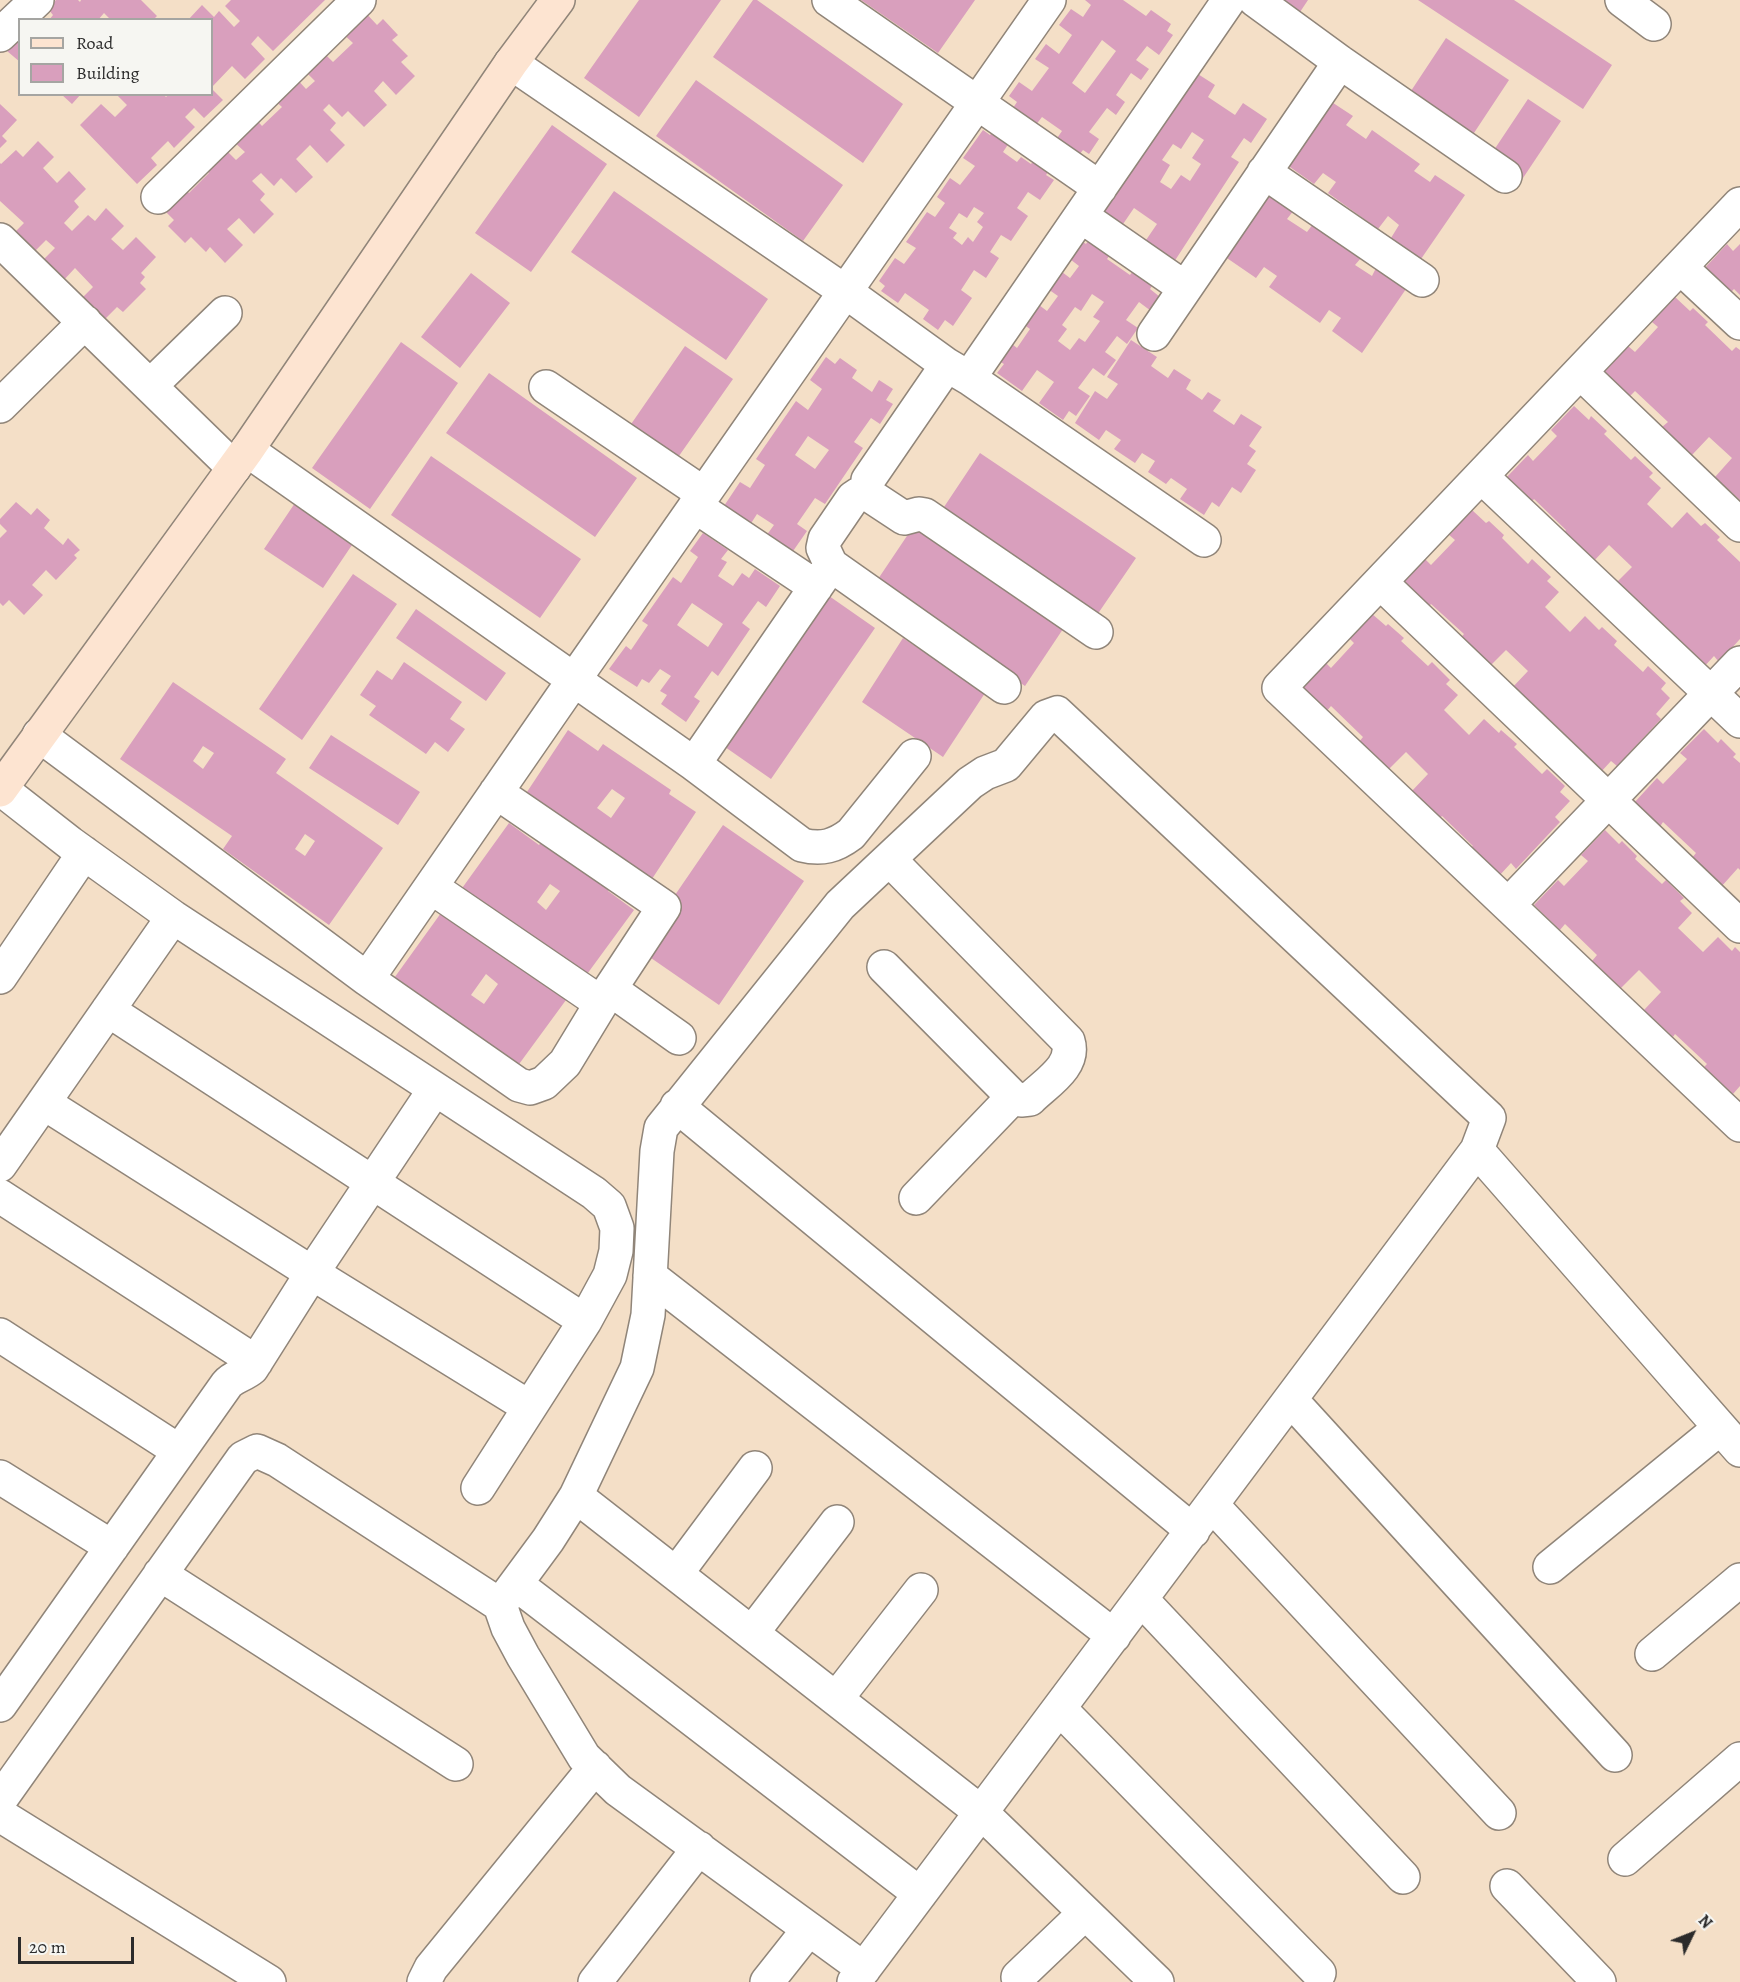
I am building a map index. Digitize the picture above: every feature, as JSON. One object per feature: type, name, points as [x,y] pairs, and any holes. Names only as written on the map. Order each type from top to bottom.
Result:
[{"type":"street","points":[[18,18],[38,0]]},
{"type":"street","points":[[158,197],[359,0]]},
{"type":"street","points":[[478,1488],[585,1321],[610,1275],[616,1251],[617,1228],[609,1206],[594,1193],[173,917],[0,790],[240,459],[511,63],[558,0]]},
{"type":"street","points":[[829,0],[1100,188]]},
{"type":"street","points":[[367,979],[573,679],[1049,0]]},
{"type":"street","points":[[868,480],[958,372],[1081,216],[1229,0]]},
{"type":"street","points":[[1255,0],[1505,176]]},
{"type":"street","points":[[1622,0],[1654,24]]},
{"type":"street","points":[[0,35],[18,18]]},
{"type":"street","points":[[1154,334],[1340,62]]},
{"type":"street","points":[[511,63],[1204,540]]},
{"type":"street","points":[[1264,172],[1422,280]]},
{"type":"street","points":[[1740,204],[1279,688],[1740,1125]]},
{"type":"street","points":[[1081,216],[1185,288]]},
{"type":"street","points":[[0,240],[150,386],[240,459],[573,679],[694,764],[802,845],[816,849],[841,842],[851,834],[914,756]]},
{"type":"street","points":[[1680,267],[1740,323]]},
{"type":"street","points":[[150,386],[225,313]]},
{"type":"street","points":[[0,406],[85,322]]},
{"type":"street","points":[[1580,372],[1740,525]]},
{"type":"street","points":[[546,387],[700,500],[1004,687]]},
{"type":"street","points":[[1481,476],[1740,721]]},
{"type":"street","points":[[694,764],[823,576],[825,539],[859,494],[866,493],[904,518],[919,514],[925,515],[1096,632]]},
{"type":"street","points":[[1380,582],[1740,926]]},
{"type":"street","points":[[1508,905],[1740,663]]},
{"type":"street","points":[[1057,713],[1489,1118],[1477,1150],[859,1975],[808,1929],[618,1790],[585,1757],[508,1628],[508,1594],[548,1540],[576,1496],[637,1368],[648,1315],[657,1151],[661,1128],[840,905],[890,859],[970,783],[985,773],[1006,765],[1046,717],[1057,713]]},
{"type":"street","points":[[39,735],[367,979],[519,1085],[530,1088],[544,1083],[565,1063],[605,996],[664,907],[496,792]]},
{"type":"street","points":[[0,977],[84,853]]},
{"type":"street","points":[[884,968],[1013,1097],[1021,1100],[1030,1099],[1067,1064],[1071,1049],[1068,1041],[890,859]]},
{"type":"street","points":[[431,887],[605,996],[679,1038]]},
{"type":"street","points":[[5,1149],[44,1103],[173,917]]},
{"type":"street","points":[[108,1010],[585,1321]]},
{"type":"street","points":[[0,1705],[226,1383],[232,1378],[246,1374],[256,1362],[312,1273],[435,1089]]},
{"type":"street","points":[[916,1198],[1013,1097]]},
{"type":"street","points":[[44,1103],[529,1407]]},
{"type":"street","points":[[677,1106],[1193,1531]]},
{"type":"street","points":[[1477,1150],[1730,1439],[1550,1567]]},
{"type":"street","points":[[0,1196],[256,1362]]},
{"type":"street","points":[[650,1276],[1114,1636]]},
{"type":"street","points":[[0,1335],[179,1451]]},
{"type":"street","points":[[1291,1400],[1614,1755]]},
{"type":"street","points":[[0,1800],[243,1458],[256,1451],[277,1460],[508,1594],[920,1894]]},
{"type":"street","points":[[676,1574],[755,1468]]},
{"type":"street","points":[[0,1477],[112,1547]]},
{"type":"street","points":[[576,1496],[982,1813],[1157,1982]]},
{"type":"street","points":[[1212,1505],[1499,1813]]},
{"type":"street","points":[[752,1633],[837,1522]]},
{"type":"street","points":[[160,1574],[456,1764]]},
{"type":"street","points":[[1652,1654],[1740,1580]]},
{"type":"street","points":[[836,1699],[921,1590]]},
{"type":"street","points":[[1142,1600],[1403,1877]]},
{"type":"street","points":[[1060,1709],[1319,1972]]},
{"type":"street","points":[[1625,1859],[1740,1759]]},
{"type":"street","points":[[424,1982],[431,1968],[595,1767]]},
{"type":"street","points":[[0,1815],[269,1982]]},
{"type":"street","points":[[595,1982],[699,1848]]},
{"type":"street","points":[[1507,1886],[1599,1982]]},
{"type":"street","points":[[1018,1977],[1085,1913]]},
{"type":"street","points":[[767,1982],[808,1929]]},
{"type":"building","points":[[56,0],[78,0],[80,2],[81,0],[141,0],[157,16],[155,18],[109,18],[104,13],[100,18],[51,18],[53,15],[48,9]]},
{"type":"building","points":[[231,0],[325,0],[273,51],[258,36],[251,44],[265,59],[245,79],[232,66],[213,86],[213,18],[190,18],[202,5],[214,17],[219,11],[234,27],[240,21],[225,6]]},
{"type":"building","points":[[639,0],[721,0],[639,117],[584,78]]},
{"type":"building","points":[[753,0],[757,0],[903,104],[863,163],[713,57]]},
{"type":"building","points":[[861,0],[975,0],[938,53]]},
{"type":"building","points":[[1085,0],[1123,0],[1146,16],[1151,10],[1171,24],[1167,31],[1173,35],[1159,55],[1147,46],[1136,60],[1149,69],[1141,80],[1131,73],[1116,95],[1125,102],[1116,115],[1107,108],[1089,132],[1099,139],[1089,154],[1083,150],[1075,160],[1053,144],[1062,131],[1042,117],[1032,130],[1009,114],[1017,102],[1009,96],[1019,82],[1032,91],[1049,68],[1035,59],[1046,44],[1059,54],[1072,35],[1059,25],[1071,9],[1083,17],[1091,5]],"holes":[[[1102,40],[1116,51],[1085,93],[1072,83]]]},
{"type":"building","points":[[1270,0],[1308,0],[1296,18]]},
{"type":"building","points":[[1418,0],[1514,0],[1612,65],[1583,109]]},
{"type":"building","points":[[363,10],[377,25],[383,19],[398,35],[392,40],[408,56],[401,62],[415,76],[396,95],[383,81],[374,91],[387,105],[364,127],[348,111],[342,117],[329,104],[323,110],[336,123],[330,130],[345,145],[327,163],[310,145],[296,159],[313,177],[296,193],[281,178],[274,186],[261,173],[252,181],[265,194],[260,200],[274,214],[254,234],[239,218],[227,229],[243,245],[225,263],[210,247],[206,252],[191,237],[185,243],[168,226],[174,220],[162,208],[183,187],[189,193],[209,173],[204,167],[223,147],[236,160],[245,152],[232,140],[254,117],[262,126],[282,107],[273,99],[295,77],[306,89],[315,81],[303,69],[322,51],[333,62],[353,43],[341,32]]},
{"type":"building","points":[[1446,38],[1509,80],[1470,139],[1407,97]]},
{"type":"building","points":[[18,40],[18,60],[7,51]]},
{"type":"building","points":[[1187,67],[1215,85],[1208,97],[1235,115],[1243,103],[1267,119],[1251,143],[1244,138],[1231,157],[1239,162],[1174,262],[1144,243],[1157,224],[1134,208],[1121,227],[1094,210]],"holes":[[[1192,132],[1204,140],[1192,158],[1201,164],[1190,181],[1181,175],[1171,189],[1160,182],[1170,165],[1162,160],[1173,144],[1181,149]]]},
{"type":"building","points":[[696,80],[843,185],[803,241],[656,136]]},
{"type":"building","points":[[213,90],[223,100],[204,118],[194,108],[185,117],[195,127],[174,148],[168,141],[151,158],[157,165],[137,184],[80,125],[101,104],[115,117],[127,105],[118,96],[213,96]]},
{"type":"building","points":[[63,96],[79,96],[72,104]]},
{"type":"building","points":[[1324,97],[1353,116],[1346,125],[1366,139],[1372,130],[1420,164],[1414,171],[1430,182],[1435,175],[1465,195],[1421,259],[1391,238],[1399,225],[1388,216],[1378,229],[1328,193],[1336,182],[1323,173],[1314,184],[1280,160]]},
{"type":"building","points":[[1528,99],[1561,121],[1519,184],[1486,162]]},
{"type":"building","points":[[0,104],[17,120],[2,136],[7,141],[0,148]]},
{"type":"building","points":[[552,125],[607,164],[531,272],[475,233]]},
{"type":"building","points":[[995,129],[1011,140],[1003,152],[1017,162],[1021,157],[1031,164],[1039,153],[1054,163],[1046,175],[1054,180],[1040,200],[1028,192],[1017,208],[1028,216],[1011,241],[1001,235],[990,252],[999,258],[986,278],[974,270],[961,290],[972,298],[953,326],[945,320],[938,330],[923,319],[929,310],[905,293],[898,303],[881,291],[885,286],[879,281],[895,258],[904,264],[916,248],[906,242],[927,212],[935,217],[945,203],[937,197],[950,178],[960,185],[975,166],[963,158],[983,130],[990,135]],"holes":[[[974,207],[984,213],[977,222],[983,227],[973,242],[968,237],[962,245],[953,238],[957,233],[949,228],[959,213],[967,218]]]},
{"type":"building","points":[[38,141],[54,157],[43,168],[57,183],[69,171],[86,189],[74,201],[79,207],[64,223],[72,231],[88,215],[95,221],[106,208],[124,226],[111,239],[123,250],[136,237],[156,257],[141,273],[145,277],[140,283],[146,289],[123,312],[117,307],[102,322],[80,300],[93,287],[75,268],[62,282],[41,262],[55,248],[46,240],[33,253],[13,234],[24,223],[0,201],[0,163],[16,150],[23,157]]},
{"type":"building","points":[[1265,190],[1294,210],[1287,219],[1307,232],[1313,224],[1361,258],[1355,265],[1372,276],[1376,268],[1406,289],[1362,353],[1332,331],[1341,318],[1329,310],[1320,323],[1269,287],[1277,276],[1264,267],[1256,278],[1221,254]]},
{"type":"building","points":[[614,191],[768,299],[726,360],[571,252]]},
{"type":"building","points":[[1092,235],[1114,250],[1107,259],[1130,275],[1136,267],[1155,281],[1150,289],[1160,297],[1151,311],[1139,302],[1126,320],[1138,328],[1127,344],[1117,336],[1105,352],[1116,360],[1104,376],[1093,368],[1078,388],[1090,396],[1076,416],[1069,411],[1063,420],[1039,403],[1054,382],[1037,370],[1022,391],[997,373],[1004,364],[994,358],[1007,340],[1017,348],[1030,329],[1020,322],[1035,302],[1047,311],[1058,296],[1045,287],[1058,269],[1070,278],[1079,266],[1066,256],[1079,239],[1086,244]],"holes":[[[1092,294],[1104,302],[1093,317],[1100,321],[1085,342],[1079,338],[1070,350],[1058,341],[1067,329],[1062,325],[1075,307],[1081,311]]]},
{"type":"building","points":[[1727,244],[1733,251],[1740,244],[1740,295],[1734,289],[1728,295],[1703,270]]},
{"type":"building","points":[[471,273],[510,303],[460,368],[421,337]]},
{"type":"building","points":[[1675,297],[1690,311],[1693,308],[1708,322],[1705,325],[1732,351],[1736,347],[1740,350],[1740,500],[1715,477],[1732,458],[1709,437],[1692,455],[1662,427],[1668,422],[1635,391],[1630,396],[1604,372],[1628,346],[1635,352],[1658,327],[1652,322]]},
{"type":"building","points":[[1131,340],[1157,357],[1151,366],[1168,378],[1174,369],[1191,380],[1186,389],[1202,400],[1208,392],[1221,400],[1213,411],[1234,425],[1241,414],[1262,427],[1249,446],[1256,451],[1247,464],[1256,470],[1241,493],[1232,487],[1219,507],[1212,502],[1204,515],[1180,499],[1187,489],[1171,478],[1166,484],[1148,472],[1155,461],[1142,453],[1135,463],[1114,449],[1121,440],[1106,430],[1099,440],[1075,423],[1095,391],[1107,399],[1118,384],[1107,377]]},
{"type":"building","points":[[401,342],[458,383],[370,509],[312,468]]},
{"type":"building","points":[[685,346],[733,379],[674,463],[627,430]]},
{"type":"building","points":[[826,357],[835,364],[840,358],[857,370],[852,378],[872,392],[879,380],[893,389],[886,400],[893,404],[880,424],[871,418],[854,442],[863,448],[825,504],[815,498],[797,524],[807,531],[791,554],[766,536],[774,525],[757,514],[748,528],[722,509],[740,482],[750,488],[765,465],[756,459],[796,401],[808,410],[822,389],[810,380]],"holes":[[[808,436],[829,450],[815,469],[795,455]]]},
{"type":"building","points":[[489,373],[637,478],[595,537],[446,433]]},
{"type":"building","points":[[1574,406],[1589,420],[1591,416],[1607,431],[1604,434],[1631,460],[1635,456],[1653,473],[1649,477],[1661,488],[1647,504],[1672,528],[1687,512],[1701,526],[1705,523],[1720,537],[1717,540],[1740,562],[1740,639],[1719,662],[1714,656],[1702,669],[1614,585],[1632,567],[1609,545],[1592,563],[1562,535],[1566,530],[1534,499],[1529,505],[1504,480],[1528,455],[1533,461],[1557,436],[1551,430]]},
{"type":"building","points":[[980,453],[1136,558],[1097,615],[942,510]]},
{"type":"building","points":[[431,456],[581,559],[540,618],[391,515]]},
{"type":"building","points":[[297,500],[356,539],[323,588],[264,549]]},
{"type":"building","points":[[16,502],[31,515],[37,508],[50,520],[44,528],[63,545],[68,538],[80,550],[74,555],[77,558],[56,580],[46,570],[32,585],[43,595],[24,615],[9,600],[3,606],[0,603],[0,538],[7,531],[0,524],[0,519]]},
{"type":"building","points":[[1472,510],[1504,535],[1502,538],[1528,564],[1532,559],[1551,577],[1547,581],[1559,592],[1545,607],[1570,632],[1585,616],[1599,630],[1602,627],[1617,641],[1614,645],[1643,672],[1648,666],[1666,683],[1661,689],[1670,698],[1656,714],[1661,719],[1617,766],[1611,761],[1600,773],[1571,746],[1573,743],[1542,713],[1540,716],[1511,689],[1528,671],[1506,650],[1488,668],[1459,640],[1464,634],[1431,604],[1427,609],[1401,584],[1425,559],[1431,565],[1455,540],[1448,534]]},
{"type":"building","points":[[915,524],[1065,626],[1025,686],[874,585]]},
{"type":"building","points":[[703,533],[728,550],[721,559],[727,562],[718,576],[733,586],[742,573],[749,578],[755,569],[780,586],[766,607],[758,601],[742,623],[750,629],[718,676],[712,671],[694,697],[700,701],[686,722],[661,704],[667,695],[660,691],[671,676],[660,669],[649,683],[642,679],[637,687],[609,669],[626,646],[631,650],[648,625],[642,621],[673,577],[681,583],[698,557],[690,551]],"holes":[[[692,603],[723,624],[708,647],[677,625]]]},
{"type":"building","points":[[353,574],[397,604],[302,740],[259,709]]},
{"type":"building","points":[[819,589],[875,628],[771,779],[715,740]]},
{"type":"building","points":[[416,609],[506,673],[486,701],[396,638]]},
{"type":"building","points":[[1371,613],[1404,638],[1401,641],[1428,666],[1432,662],[1450,680],[1446,684],[1458,695],[1444,710],[1469,735],[1484,719],[1499,733],[1501,730],[1517,744],[1514,747],[1542,774],[1547,769],[1565,786],[1560,792],[1570,801],[1555,817],[1560,822],[1516,869],[1511,863],[1499,876],[1470,848],[1473,846],[1442,816],[1439,819],[1411,792],[1428,774],[1406,752],[1388,770],[1359,742],[1363,737],[1331,706],[1326,712],[1300,687],[1325,662],[1331,668],[1354,643],[1348,637]]},
{"type":"building","points":[[903,638],[985,693],[943,757],[862,702]]},
{"type":"building","points":[[404,662],[462,702],[450,719],[465,729],[448,752],[435,742],[426,754],[369,715],[376,706],[360,695],[377,670],[392,680]]},
{"type":"building","points":[[173,682],[286,759],[276,773],[383,848],[329,925],[223,849],[232,836],[120,759]],"holes":[[[203,746],[214,753],[203,769],[193,761]],[[305,834],[315,841],[305,856],[295,849]]]},
{"type":"building","points":[[1704,729],[1718,743],[1721,739],[1736,754],[1733,757],[1740,763],[1740,870],[1738,868],[1721,887],[1691,859],[1696,853],[1663,822],[1659,828],[1633,804],[1657,778],[1663,784],[1687,759],[1680,753]]},
{"type":"building","points":[[568,730],[598,751],[603,744],[671,790],[669,794],[696,812],[648,885],[521,801]],"holes":[[[612,789],[625,798],[611,818],[597,808]]]},
{"type":"building","points":[[331,735],[420,792],[398,825],[309,768]]},
{"type":"building","points":[[509,823],[539,845],[544,839],[610,887],[608,891],[634,910],[582,981],[460,891]],"holes":[[[550,884],[560,891],[546,910],[537,902]]]},
{"type":"building","points":[[723,825],[804,881],[719,1005],[638,949]]},
{"type":"building","points":[[1605,830],[1619,844],[1622,841],[1637,856],[1635,859],[1662,884],[1666,880],[1684,898],[1680,901],[1692,913],[1678,928],[1703,952],[1718,937],[1732,951],[1735,947],[1740,952],[1740,1086],[1733,1094],[1704,1067],[1707,1064],[1675,1034],[1673,1037],[1644,1010],[1661,992],[1639,970],[1621,988],[1592,961],[1597,955],[1565,924],[1560,930],[1534,905],[1558,880],[1564,886],[1588,861],[1581,855]]},
{"type":"building","points":[[441,913],[471,935],[476,929],[566,1000],[514,1071],[392,981]],"holes":[[[486,974],[498,984],[484,1004],[471,995]]]}]
